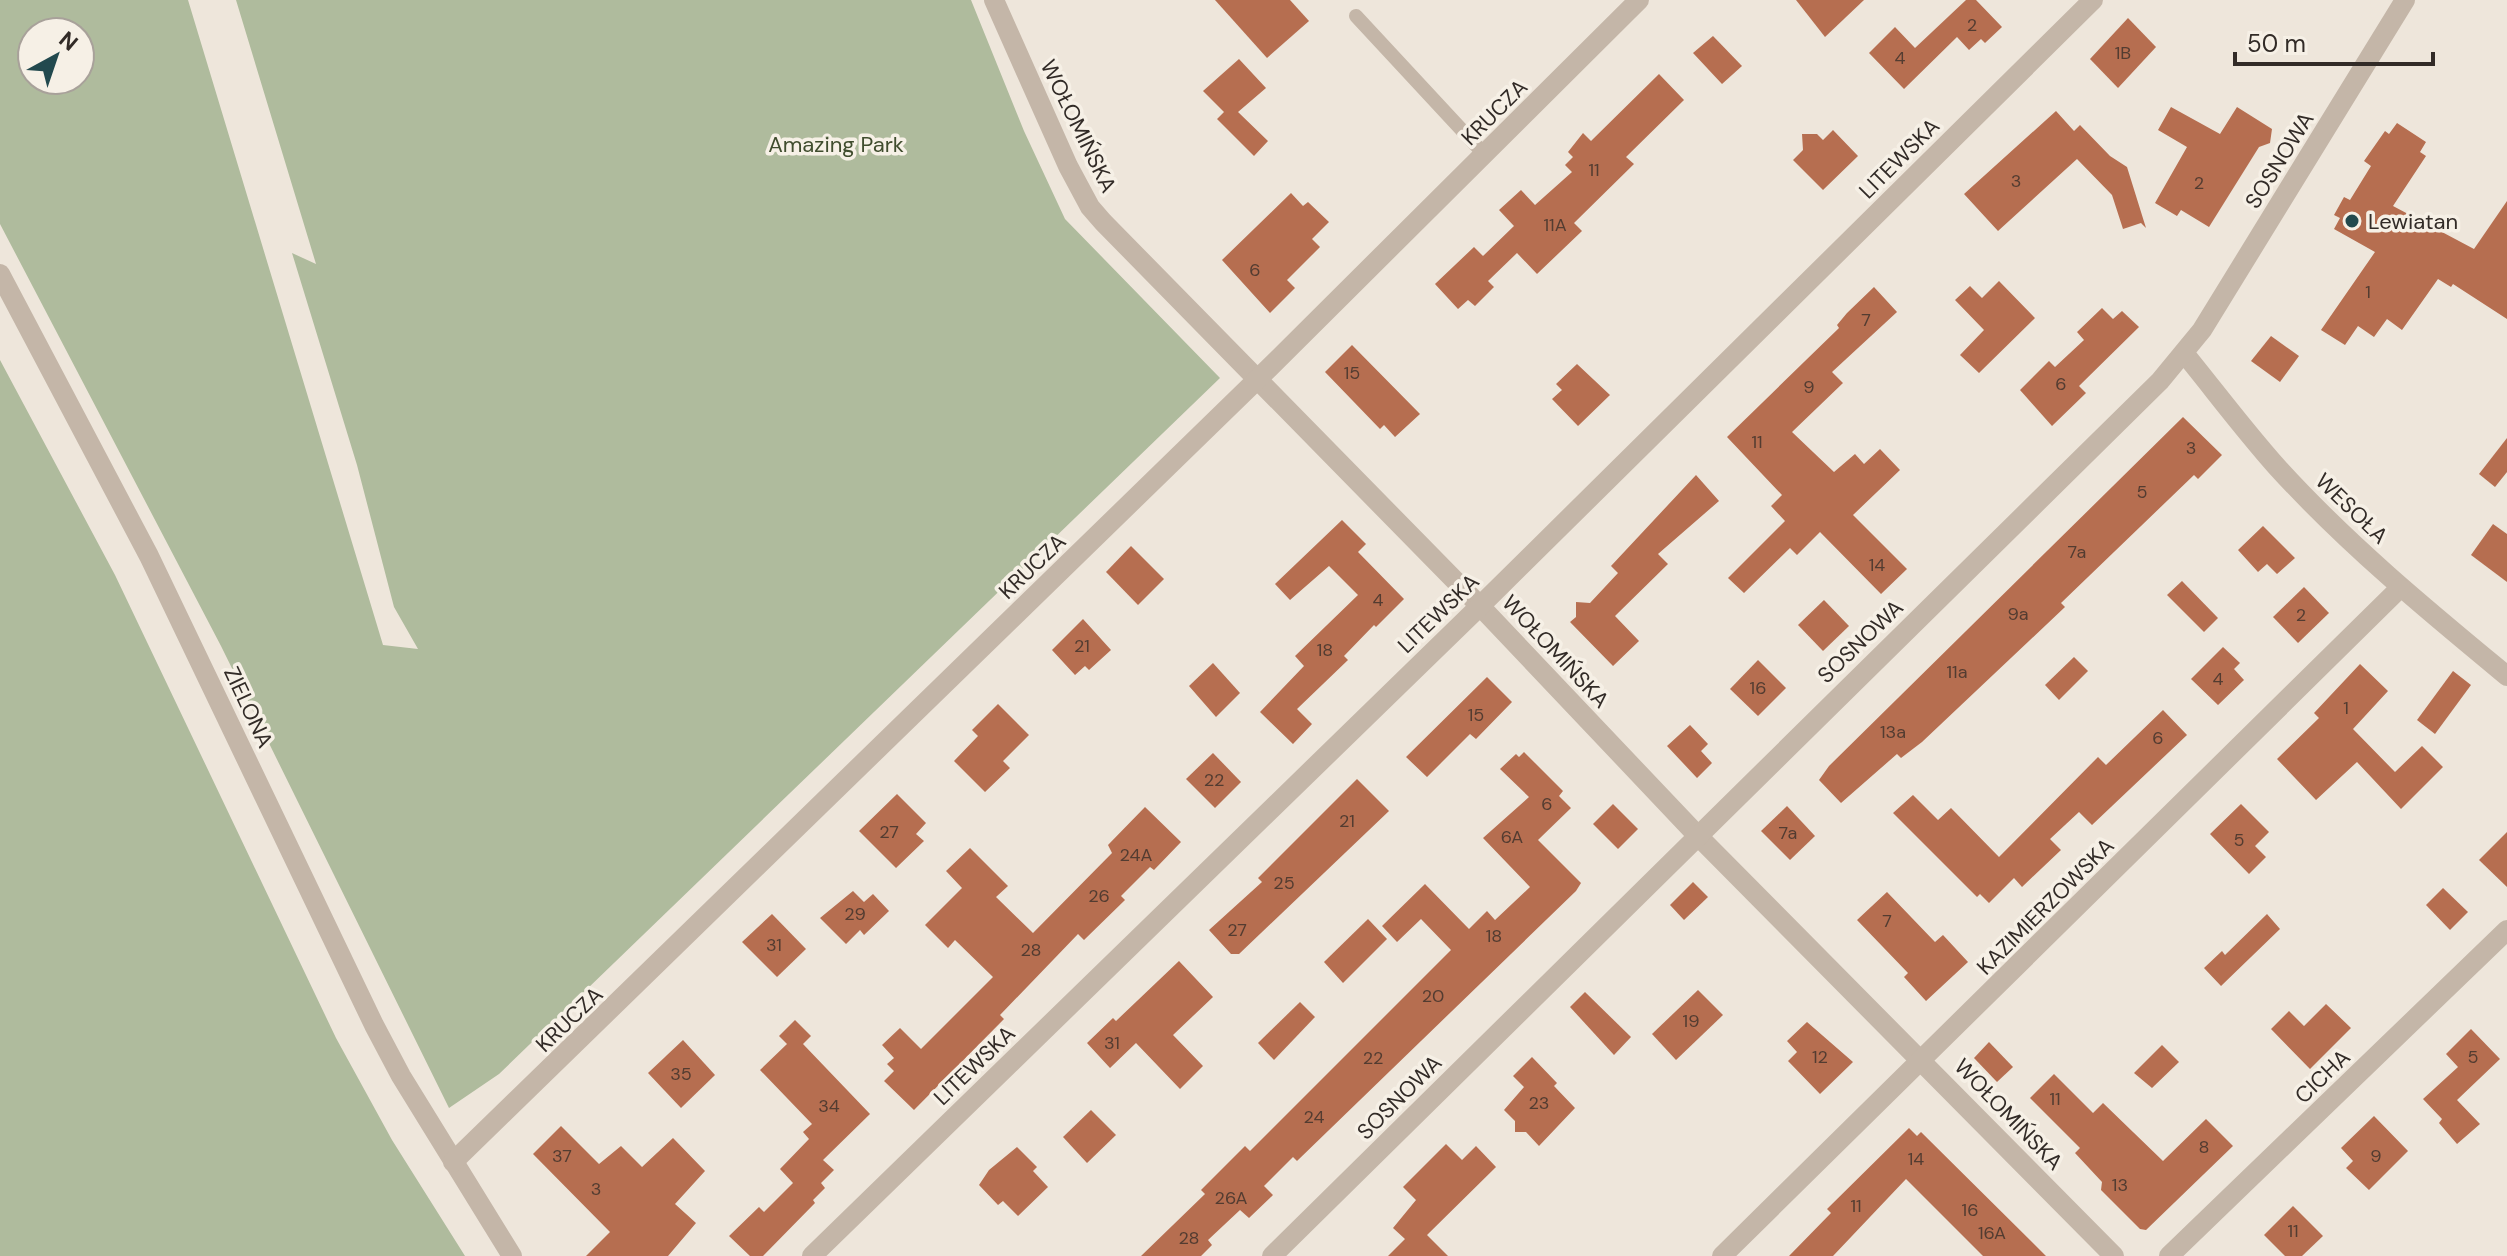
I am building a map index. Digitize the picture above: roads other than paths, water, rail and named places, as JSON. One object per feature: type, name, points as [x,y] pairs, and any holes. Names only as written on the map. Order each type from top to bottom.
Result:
[{"type":"street","name":"WOŁOMIŃSKA","points":[[994,0],[1068,166],[1090,207],[1480,606],[1697,835],[2114,1256]]},
{"type":"street","name":"KRUCZA","points":[[453,1162],[1256,380],[1639,0]]},
{"type":"street","name":"LITEWSKA","points":[[812,1256],[1480,606],[2093,0]]},
{"type":"street","name":"SOSNOWA","points":[[1272,1256],[2184,353],[2202,330],[2405,0]]},
{"type":"street","name":"ZIELONA","points":[[0,274],[155,568],[374,1025],[453,1162],[512,1256]]},
{"type":"street","name":"WESOŁA","points":[[2184,353],[2277,467],[2400,588],[2507,676]]},
{"type":"street","name":"KAZIMIERZOWSKA","points":[[1722,1256],[2400,588]]},
{"type":"street","name":"CICHA","points":[[2169,1256],[2507,930]]},
{"type":"lane","points":[[1356,16],[1485,155]]},
{"type":"place","name":"Lewiatan","points":[[2352,221]]},
{"type":"park label","name":"Amazing Park","points":[[836,144]]}]
